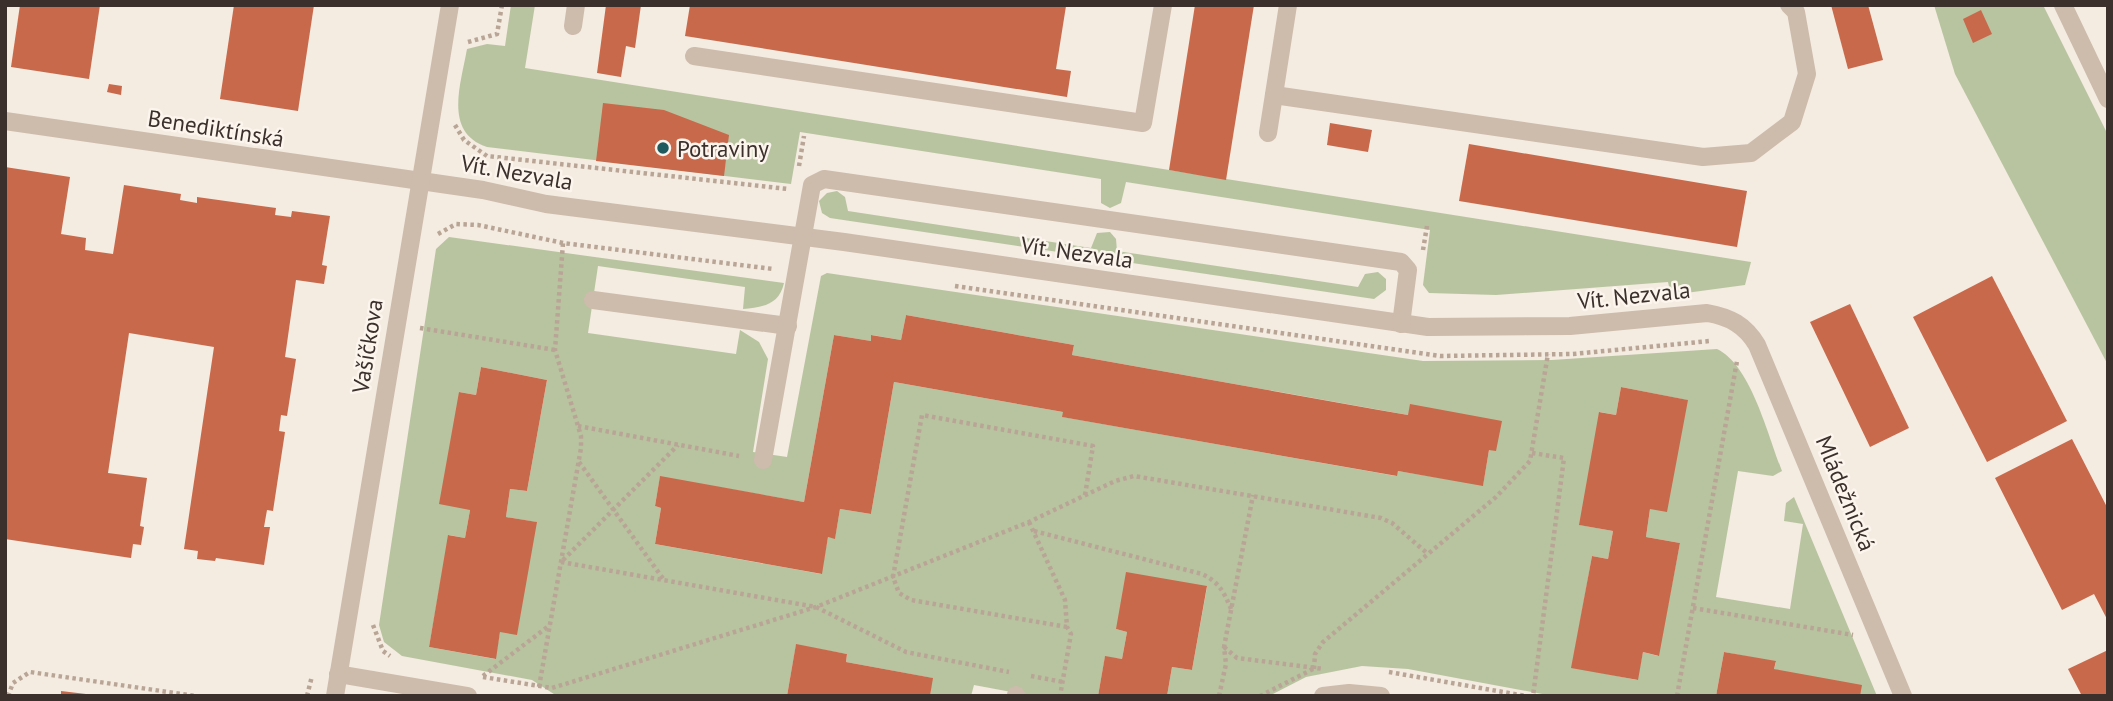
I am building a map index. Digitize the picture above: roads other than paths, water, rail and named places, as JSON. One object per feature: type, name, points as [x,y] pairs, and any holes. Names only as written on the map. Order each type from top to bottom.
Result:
[{"type":"street","name":"Vašíčkova","points":[[335,696],[450,5]]},
{"type":"street","points":[[573,26],[576,5]]},
{"type":"street","points":[[694,57],[1143,123],[1163,5]]},
{"type":"street","points":[[1268,133],[1288,5]]},
{"type":"street","points":[[1274,95],[1703,157],[1751,153],[1793,122],[1807,74],[1796,12],[1789,5]]},
{"type":"street","points":[[2063,5],[2108,99]]},
{"type":"street","name":"Benediktínská","points":[[5,121],[419,181]]},
{"type":"street","points":[[763,460],[812,185],[824,179],[1401,262],[1408,270],[1401,324]]},
{"type":"street","name":"Vít. Nezvala","points":[[419,181],[483,190],[546,204],[803,237],[1401,324],[1472,329],[1541,328],[1707,313],[1730,319]]},
{"type":"street","points":[[593,300],[788,326]]},
{"type":"street","name":"Mládežnická","points":[[1730,319],[1750,334],[1771,374],[1903,696]]},
{"type":"street","points":[[338,674],[458,695]]},
{"type":"street","points":[[1323,696],[1349,693],[1381,696]]},
{"type":"place","name":"Potraviny","points":[[663,148]]}]
